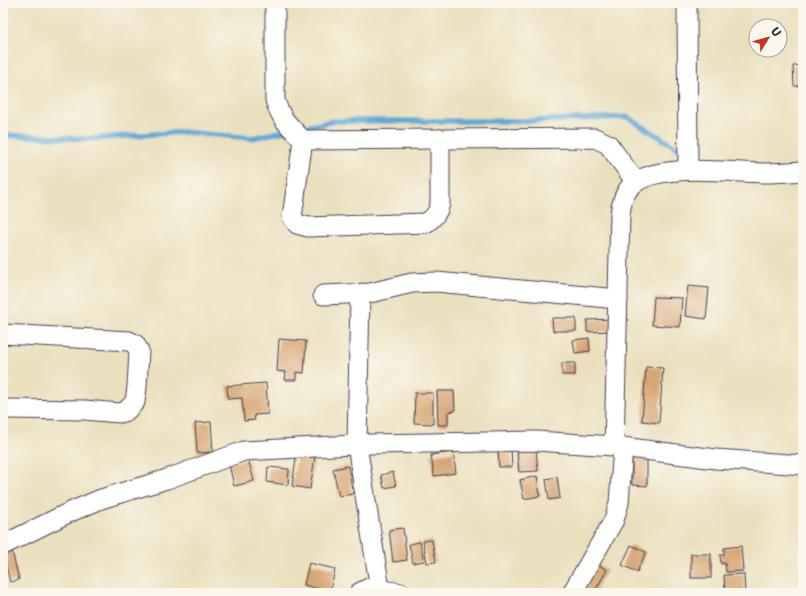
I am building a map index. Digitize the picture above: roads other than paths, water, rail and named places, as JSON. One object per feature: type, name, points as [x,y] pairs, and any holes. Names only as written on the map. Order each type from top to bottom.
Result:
[{"type":"street","points":[[274,3],[275,100],[278,112],[303,140],[595,138],[608,144],[636,182]]},
{"type":"street","points":[[687,3],[688,170]]},
{"type":"street","points":[[303,140],[292,217],[297,224],[308,227],[426,223],[431,220],[438,211],[440,204],[440,139]]},
{"type":"street","points":[[572,593],[614,520],[619,503],[618,299],[622,201],[630,187],[636,182],[660,173],[688,170],[763,173],[803,171]]},
{"type":"street","points":[[323,295],[360,294],[412,283],[436,282],[618,299]]},
{"type":"street","points":[[360,294],[357,445],[380,589]]},
{"type":"street","points":[[3,334],[129,341],[135,344],[139,351],[135,402],[126,411],[120,413],[84,410],[3,409]]},
{"type":"street","points":[[3,545],[68,513],[101,499],[168,479],[244,451],[357,445],[536,441],[619,447],[724,460],[803,465]]},
{"type":"street","points":[[359,593],[369,588],[400,593]]},
{"type":"waterway","points":[[298,129],[334,121],[529,121],[627,117],[684,152]]},
{"type":"waterway","points":[[3,135],[87,139],[183,132],[252,138],[289,130]]}]
